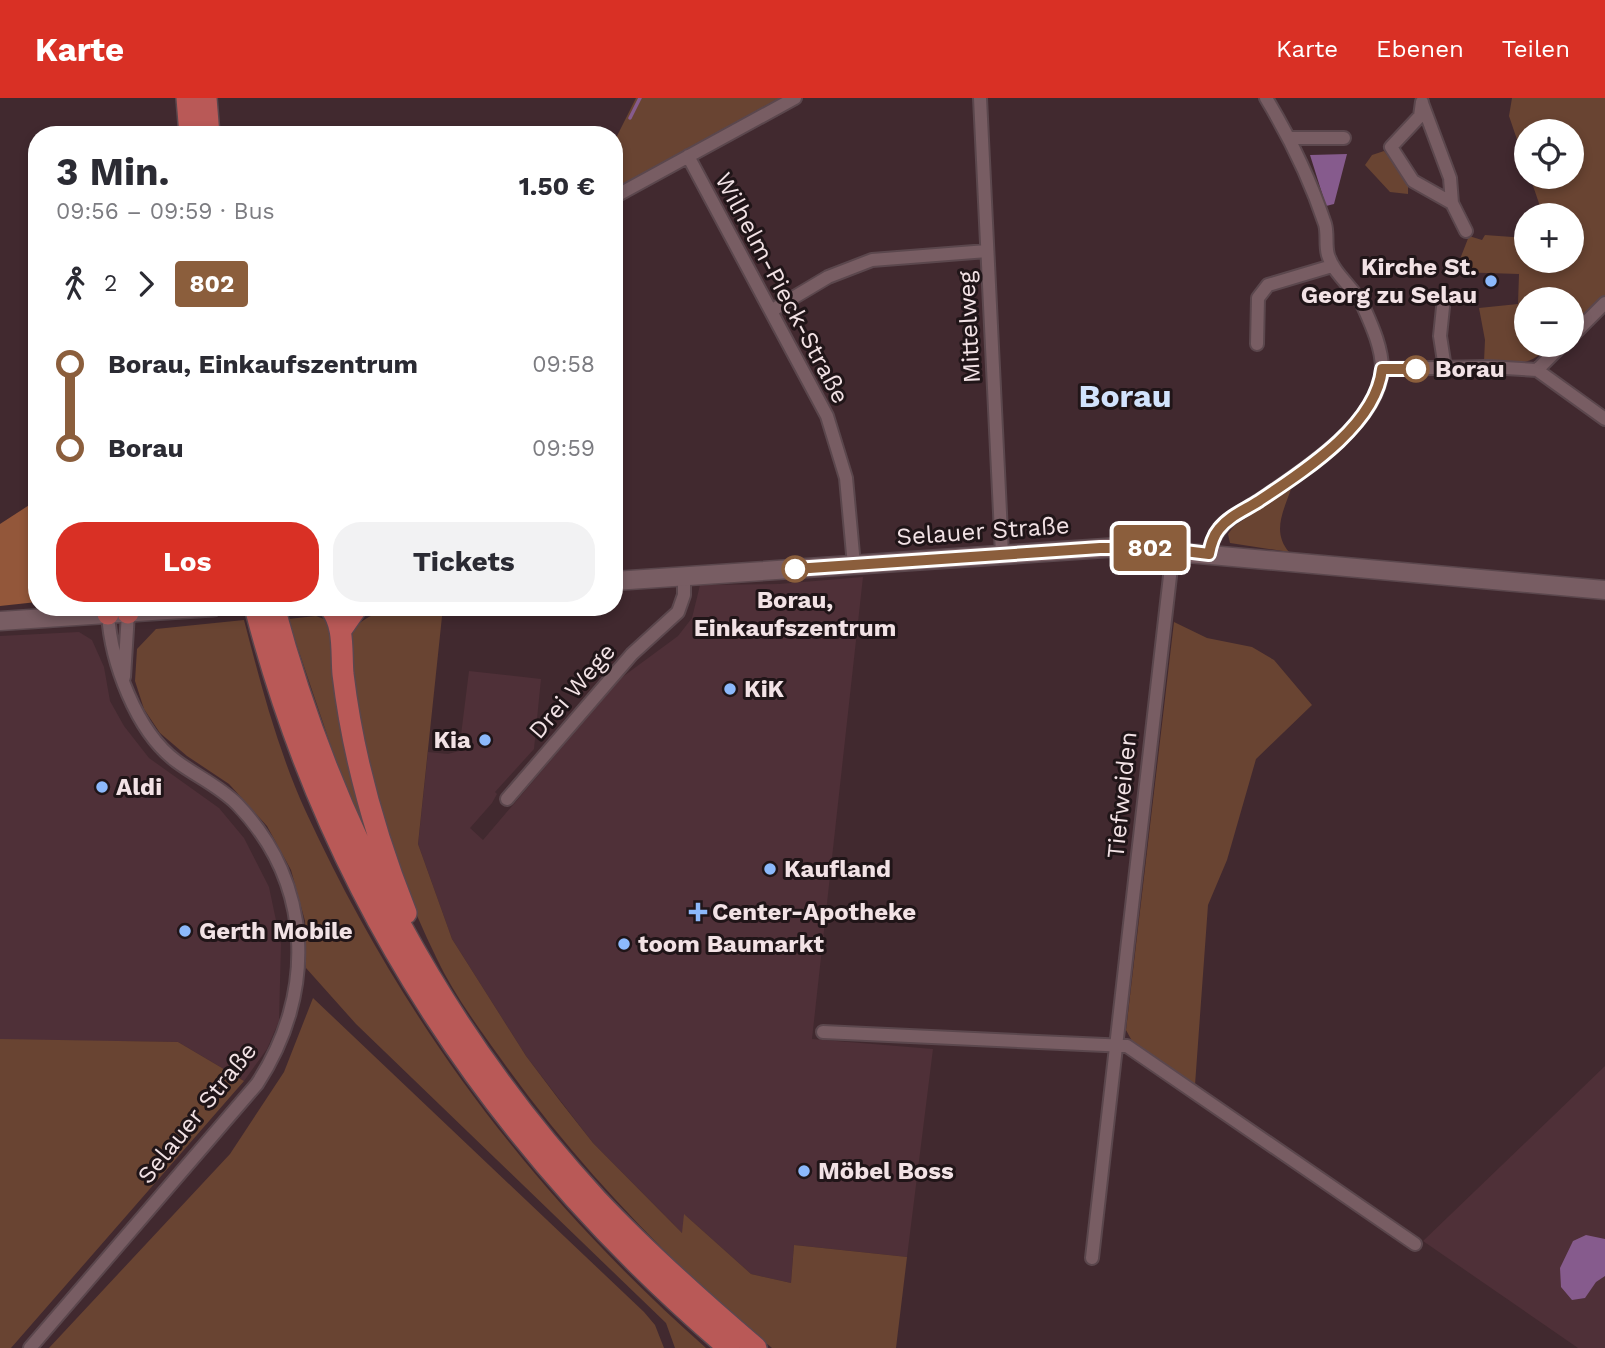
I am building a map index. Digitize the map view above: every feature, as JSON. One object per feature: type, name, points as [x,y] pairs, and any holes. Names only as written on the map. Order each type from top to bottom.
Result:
[{"type":"highway","points":[[187,98],[189,126]]},
{"type":"highway","points":[[206,98],[208,126]]},
{"type":"highway","points":[[258,616],[283,707],[328,820],[395,953],[439,1025],[502,1115],[585,1212],[680,1306],[729,1348]]},
{"type":"highway","points":[[277,616],[301,701],[345,813],[372,872],[433,986],[518,1104],[597,1200],[693,1294],[756,1348]]},
{"type":"highway","points":[[334,616],[341,630],[347,709],[366,801],[407,915],[432,966],[433,986]]},
{"type":"highway","points":[[341,630],[351,616]]},
{"type":"main road","name":"Selauer Straße","points":[[623,580],[1100,548],[1173,550],[1605,590]]},
{"type":"main road","points":[[0,621],[54,616]]},
{"type":"street","points":[[623,192],[795,98]]},
{"type":"street","name":"Mittelweg","points":[[980,98],[1002,554]]},
{"type":"street","points":[[1209,554],[1212,540],[1225,522],[1314,463],[1341,439],[1376,391],[1382,369],[1380,351],[1361,301],[1332,266],[1327,254],[1326,226],[1290,138],[1266,98]]},
{"type":"street","points":[[1422,100],[1450,178],[1452,203],[1466,231]]},
{"type":"street","points":[[1422,100],[1420,116],[1391,147],[1413,181],[1452,203]]},
{"type":"street","points":[[1290,138],[1344,138]]},
{"type":"street","name":"Wilhelm-Pieck-Straße","points":[[688,156],[821,401],[846,478],[854,565]]},
{"type":"street","points":[[771,311],[828,277],[872,260],[987,251]]},
{"type":"street","points":[[1256,344],[1258,298],[1268,285],[1332,266]]},
{"type":"street","points":[[1584,324],[1605,303]]},
{"type":"street","points":[[1443,307],[1440,336],[1445,368]]},
{"type":"street","points":[[1537,370],[1550,357]]},
{"type":"street","points":[[1382,369],[1537,370],[1605,419]]},
{"type":"street","name":"Tiefweiden","points":[[1092,1258],[1143,786],[1173,550]]},
{"type":"street","name":"Drei Wege","points":[[507,799],[632,654],[678,612],[685,589],[684,576]]},
{"type":"street","name":"Selauer Straße","points":[[30,1348],[257,1084],[277,1051],[290,1017],[299,974],[299,951],[292,904],[282,873],[265,841],[234,802],[175,761],[157,743],[138,715],[112,644],[117,616]]},
{"type":"street","name":"Selauer Straße","points":[[119,616],[124,677]]},
{"type":"street","points":[[823,1032],[1127,1046],[1415,1244]]},
{"type":"shaded area","points":[[636,98],[780,98],[623,184],[622,126]]},
{"type":"shaded area","points":[[1512,98],[1605,98],[1605,296],[1584,316],[1584,287],[1519,287],[1519,274],[1455,272],[1469,236],[1482,240],[1485,235],[1514,237],[1514,273],[1584,273],[1584,203],[1539,203],[1534,189],[1584,189],[1584,119],[1514,119],[1514,131],[1509,116]]},
{"type":"shaded area","points":[[1384,151],[1408,181],[1408,194],[1390,192],[1365,165],[1372,155]]},
{"type":"shaded area","points":[[1347,154],[1334,204],[1326,206],[1310,155]]},
{"type":"shaded area","points":[[1514,304],[1514,357],[1537,357],[1521,363],[1484,361],[1485,340],[1479,308]]},
{"type":"shaded area","points":[[1291,489],[1280,529],[1289,552],[1230,543],[1228,534],[1234,526]]},
{"type":"shaded area","points":[[28,506],[28,603],[0,606],[0,524]]},
{"type":"shaded area","points":[[863,577],[812,1039],[933,1049],[907,1257],[794,1245],[791,1283],[751,1274],[685,1215],[683,1234],[593,1143],[526,1056],[452,939],[418,844],[428,752],[448,754],[459,751],[469,671],[541,679],[534,749],[495,792],[497,794],[492,803],[470,828],[483,840],[621,678],[678,636],[692,618],[700,585],[779,584]]},
{"type":"shaded area","points":[[316,616],[329,621],[375,855],[342,779],[288,619]]},
{"type":"shaded area","points":[[442,616],[418,844],[452,939],[526,1056],[593,1143],[682,1233],[684,1214],[751,1274],[791,1283],[794,1245],[907,1257],[896,1348],[772,1348],[697,1282],[627,1212],[561,1138],[492,1047],[466,1010],[427,938],[386,835],[369,773],[351,670],[351,639],[356,628],[366,618]]},
{"type":"shaded area","points":[[244,620],[279,742],[306,812],[385,963],[430,1034],[529,1167],[643,1290],[706,1348],[675,1348],[666,1323],[356,1024],[306,968],[305,921],[291,870],[267,826],[229,784],[187,756],[160,733],[144,709],[135,681],[137,649],[156,629]]},
{"type":"shaded area","points":[[1174,622],[1207,638],[1252,647],[1274,660],[1312,705],[1256,759],[1227,860],[1208,905],[1195,1085],[1132,1041],[1126,1030]]},
{"type":"shaded area","points":[[79,632],[92,640],[104,667],[110,701],[124,726],[149,758],[219,808],[244,838],[269,887],[281,944],[279,1021],[267,1049],[244,1081],[178,1042],[0,1040],[0,636]]},
{"type":"shaded area","points":[[313,998],[644,1312],[655,1325],[664,1348],[49,1348],[230,1154],[284,1072]]},
{"type":"shaded area","points":[[0,1039],[178,1042],[244,1081],[11,1348],[0,1348]]},
{"type":"shaded area","points":[[1605,1066],[1605,1348],[1578,1348],[1423,1241]]},
{"type":"shaded area","points":[[1586,1235],[1605,1239],[1605,1276],[1596,1282],[1585,1298],[1572,1300],[1561,1287],[1560,1268],[1573,1241]]},
{"type":"waterway","points":[[630,118],[640,98]]},
{"type":"bus line","name":"802","points":[[795,569],[1100,548],[1160,548],[1209,554],[1212,540],[1225,522],[1314,463],[1341,439],[1376,391],[1382,369],[1416,369]]},
{"type":"place","name":"Kirche St. Georg zu Selau","points":[[1491,281]]},
{"type":"place","name":"Borau","points":[[1416,369]]},
{"type":"place","name":"Borau, Einkaufszentrum","points":[[795,569]]},
{"type":"place","name":"KiK","points":[[730,689]]},
{"type":"place","name":"Kia","points":[[485,740]]},
{"type":"place","name":"Aldi","points":[[102,787]]},
{"type":"place","name":"Kaufland","points":[[770,869]]},
{"type":"place","name":"Center-Apotheke","points":[[698,912]]},
{"type":"place","name":"Gerth Mobile","points":[[185,931]]},
{"type":"place","name":"toom Baumarkt","points":[[624,944]]},
{"type":"place","name":"Möbel Boss","points":[[804,1171]]},
{"type":"district","name":"Borau","points":[[1125,396]]}]
